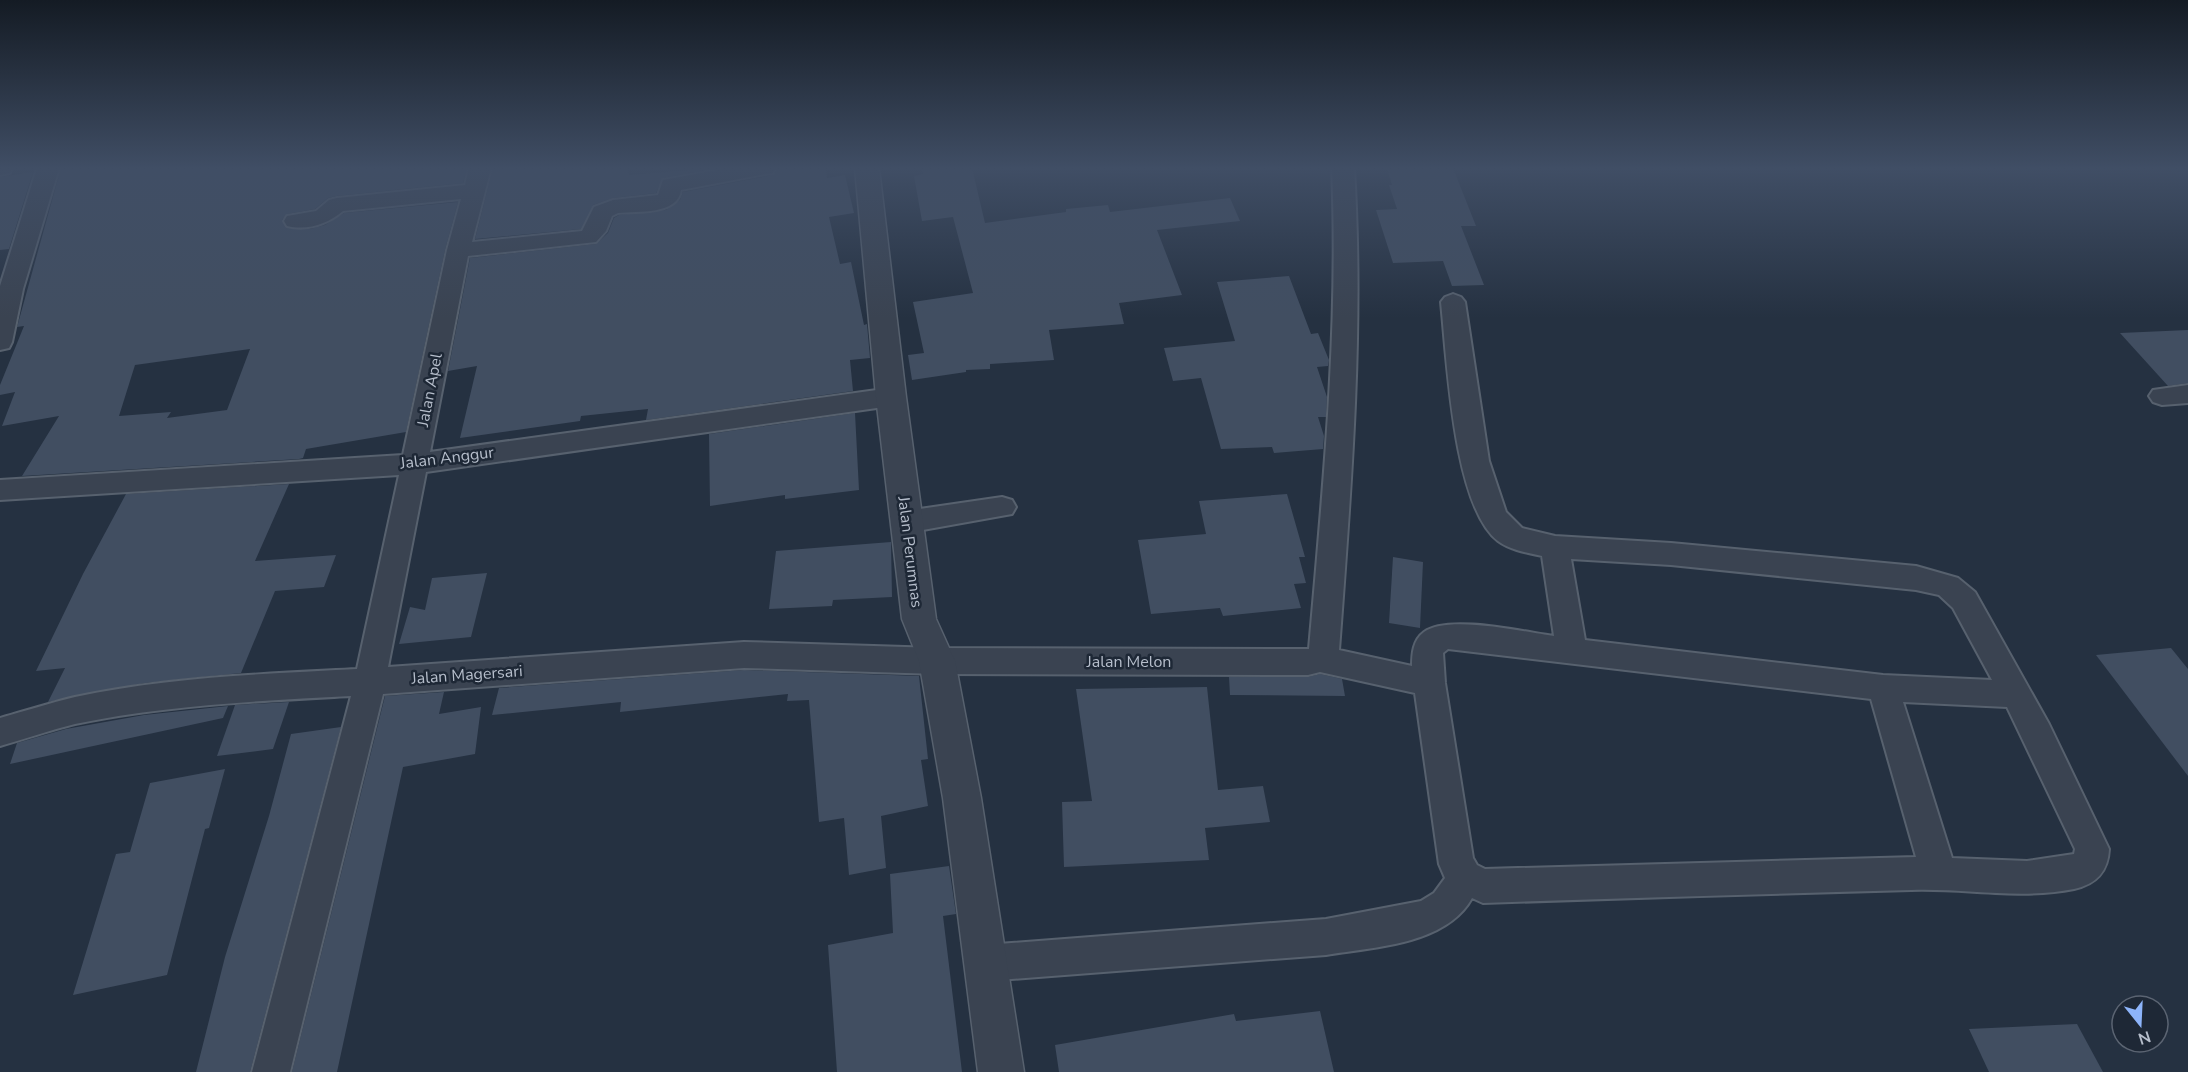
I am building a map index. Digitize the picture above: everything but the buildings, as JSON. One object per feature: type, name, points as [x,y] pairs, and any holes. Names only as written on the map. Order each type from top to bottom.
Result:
[{"type":"street","points":[[0,342],[11,289],[33,218]]},
{"type":"street","points":[[295,221],[316,218]]},
{"type":"street","name":"Jalan Apel","points":[[271,1072],[370,682],[458,250],[467,218]]},
{"type":"street","points":[[458,250],[588,237],[595,231],[600,218]]},
{"type":"street","name":"Jalan Perumnas","points":[[873,218],[891,397],[919,619],[938,661],[962,798],[1001,1072]]},
{"type":"street","points":[[1320,659],[1324,651],[1343,394],[1347,218]]},
{"type":"street","points":[[1453,302],[1470,430],[1484,500],[1493,517],[1508,534],[1530,542],[1555,547],[1671,554],[1916,578],[1948,586],[1964,600],[2016,694],[2038,734],[2092,849],[2093,859],[2087,866],[2076,872],[2027,878],[1939,874],[1483,886],[1465,878],[1456,864],[1427,651],[1434,641],[1447,636],[1883,688],[2016,694]]},
{"type":"street","points":[[2162,396],[2188,394]]},
{"type":"street","name":"Jalan Anggur","points":[[0,490],[415,464],[891,397]]},
{"type":"street","points":[[906,522],[1002,507]]},
{"type":"street","points":[[1555,547],[1572,651]]},
{"type":"street","name":"Jalan Magersari","points":[[0,732],[74,711],[140,699],[216,690],[370,682],[744,655],[938,661]]},
{"type":"street","name":"Jalan Melon","points":[[938,661],[1308,662],[1320,659],[1430,683]]},
{"type":"street","points":[[1883,688],[1939,874]]},
{"type":"street","points":[[985,963],[1326,937],[1418,919],[1447,905],[1465,878]]}]
